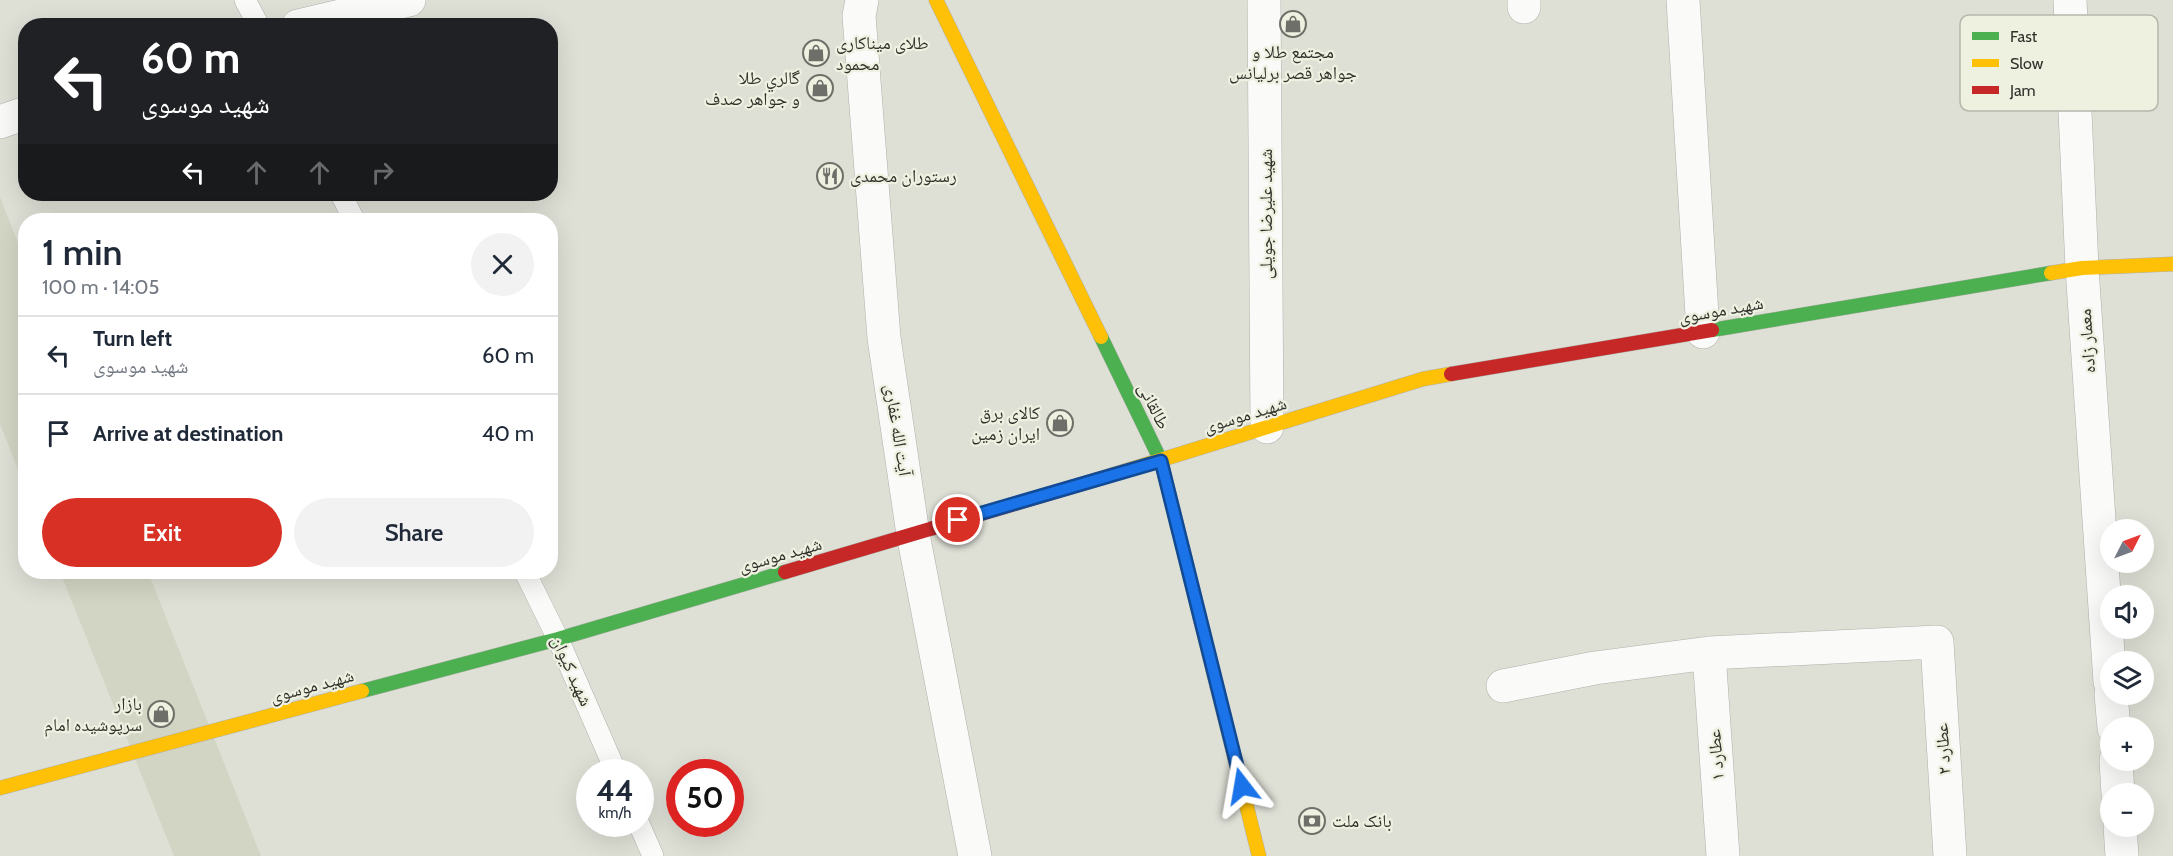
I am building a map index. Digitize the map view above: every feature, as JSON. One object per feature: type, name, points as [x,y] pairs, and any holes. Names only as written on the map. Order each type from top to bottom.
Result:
[{"type":"street","points":[[332,18],[409,0]]},
{"type":"street","name":"آیت الله غفاری","points":[[862,0],[860,16],[884,338],[913,534],[975,856]]},
{"type":"street","name":"طالقانی","points":[[936,0],[1161,461],[1259,856]]},
{"type":"street","name":"شهید علیرضا جویلی","points":[[1264,0],[1267,428]]},
{"type":"street","points":[[1683,0],[1703,332]]},
{"type":"street","name":"معمار زاده","points":[[2070,0],[2071,15]]},
{"type":"street","name":"معمار زاده","points":[[2075,111],[2082,268],[2108,651]]},
{"type":"street","points":[[0,122],[18,116]]},
{"type":"street","name":"شهید موسوی","points":[[0,788],[558,639],[1161,461],[1423,379],[2082,268],[2173,264]]},
{"type":"street","name":"عطارد ۲","points":[[1709,653],[1937,642],[1950,856]]},
{"type":"street","points":[[1503,686],[1595,668],[1709,653]]},
{"type":"street","name":"عطارد ۱","points":[[1709,653],[1723,856]]},
{"type":"street","points":[[2121,837],[2122,856]]},
{"type":"lane","points":[[245,0],[255,18]]},
{"type":"lane","name":"شهید کیوان","points":[[528,579],[558,639],[610,759]]},
{"type":"lane","points":[[645,837],[653,856]]},
{"type":"shaded area","points":[[0,197],[18,243],[18,469],[0,424]]},
{"type":"shaded area","name":"بازار سرپوشیده امام","points":[[63,579],[151,579],[261,856],[174,856]]},
{"type":"traffic: fast","points":[[1712,330],[2051,273]]},
{"type":"traffic: fast","points":[[1101,337],[1161,461],[1200,618]]},
{"type":"traffic: fast","points":[[362,691],[558,639],[785,572]]},
{"type":"traffic: slow","points":[[936,0],[1101,337]]},
{"type":"traffic: slow","points":[[2051,273],[2082,268],[2173,264]]},
{"type":"traffic: slow","points":[[1102,478],[1423,379],[1451,374]]},
{"type":"traffic: slow","points":[[1200,618],[1259,856]]},
{"type":"traffic: slow","points":[[0,788],[362,691]]},
{"type":"traffic: jam","points":[[1451,374],[1712,330]]},
{"type":"traffic: jam","points":[[785,572],[1102,478]]},
{"type":"place","name":"مجتمع طلا و جواهر قصر برليانس","points":[[1293,24]]},
{"type":"place","name":"طلای میناکاری محمود","points":[[816,53]]},
{"type":"place","name":"گالري طلا و جواهر صدف","points":[[820,88]]},
{"type":"place","name":"رستوران محمدی","points":[[830,176]]},
{"type":"place","name":"کالای برق ایران زمین","points":[[1060,423]]},
{"type":"place","name":"بازار سرپوشیده امام","points":[[161,714]]},
{"type":"place","name":"بانک ملت","points":[[1312,821]]},
{"type":"route","points":[[958,520],[1161,461],[1242,786]]}]
